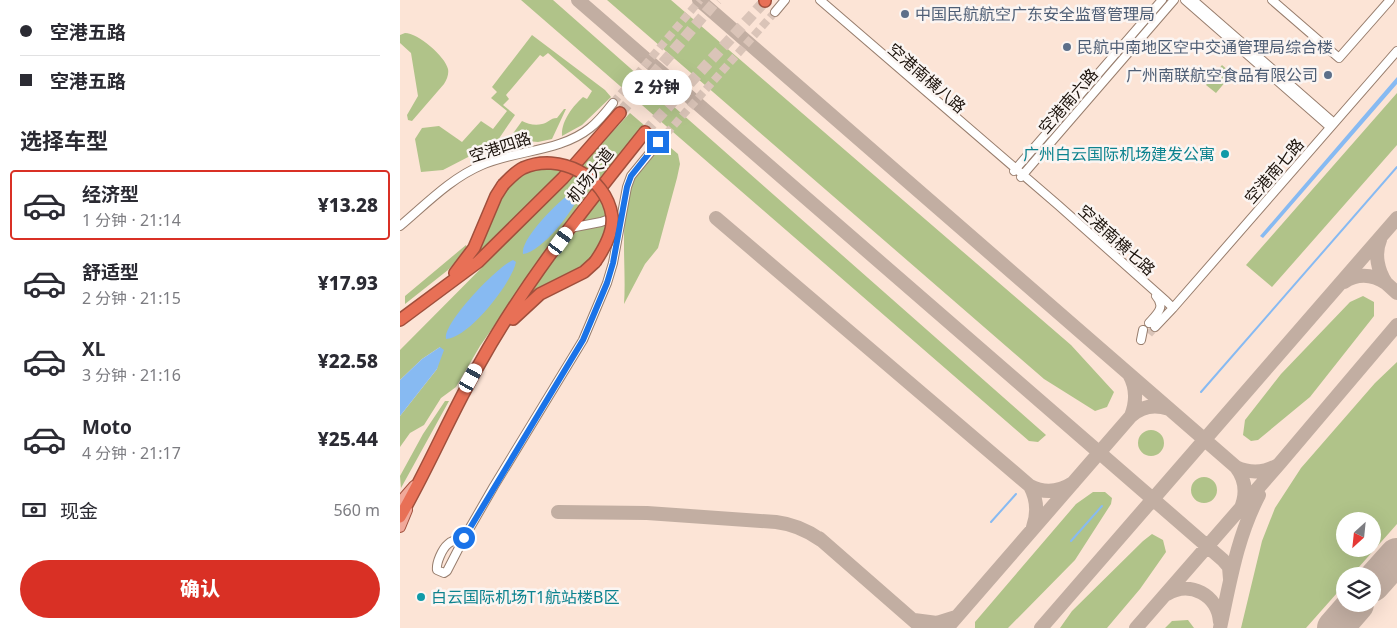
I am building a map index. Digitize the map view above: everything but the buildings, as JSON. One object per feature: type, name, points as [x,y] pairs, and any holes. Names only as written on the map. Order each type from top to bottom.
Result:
[{"type":"highway","name":"机场大道","points":[[400,320],[478,262],[556,185],[617,108]]},
{"type":"highway","name":"机场大道","points":[[494,338],[570,228],[645,132]]},
{"type":"highway","points":[[400,518],[465,390],[494,338],[540,294],[584,272],[595,262],[605,247],[612,216],[599,186],[566,165],[540,163],[522,169],[503,185],[496,196],[474,248],[443,288]]},
{"type":"main road","points":[[400,502],[423,476]]},
{"type":"main road","points":[[400,527],[416,489]]},
{"type":"street","points":[[775,12],[786,0]]},
{"type":"street","name":"空港南横八路","points":[[815,0],[1022,176]]},
{"type":"street","name":"空港南横八路","points":[[820,0],[1015,170]]},
{"type":"street","name":"空港南六路","points":[[1015,170],[1162,0]]},
{"type":"street","name":"空港南六路","points":[[1022,176],[1174,0]]},
{"type":"street","points":[[1184,0],[1332,125]]},
{"type":"street","points":[[1193,0],[1332,125]]},
{"type":"street","points":[[1272,0],[1339,58],[1390,0]]},
{"type":"street","name":"空港南七路","points":[[1173,308],[1397,51]]},
{"type":"street","name":"空港四路","points":[[400,226],[446,187],[468,172],[491,161],[556,144],[581,134],[617,108]]},
{"type":"street","points":[[464,538],[454,540],[446,545],[436,565],[437,570],[444,573],[447,571],[494,486],[576,353],[607,283],[619,236],[625,193],[631,176],[658,142]]},
{"type":"street","name":"空港南横七路","points":[[1022,176],[1173,308],[1152,325],[1160,311],[1162,305],[1160,301],[1022,176]]},
{"type":"street","points":[[570,228],[601,222],[622,214]]},
{"type":"street","points":[[601,222],[613,229],[619,236]]},
{"type":"green space","points":[[521,0],[553,0],[1046,435],[1038,442],[1029,441]]},
{"type":"green space","points":[[607,0],[671,0],[1071,345],[1114,392],[1107,407],[1095,411],[1044,379]]},
{"type":"green space","points":[[405,33],[424,41],[437,52],[446,64],[448,71],[444,84],[412,121],[408,120],[407,115],[418,96],[411,53],[400,43],[400,35]]},
{"type":"green space","points":[[532,35],[605,90],[611,97],[582,125],[562,136],[563,125],[568,114],[583,97],[587,99],[592,91],[548,53],[543,57],[540,55],[506,95],[509,99],[503,105],[515,115],[496,146],[472,155],[443,170],[421,172],[415,139],[422,128],[439,126],[462,142],[481,121],[493,129],[507,111],[491,98],[497,92],[492,87]]},
{"type":"green space","points":[[1222,65],[1232,74],[1216,93],[1206,85]]},
{"type":"green space","points":[[1397,93],[1397,145],[1272,287],[1246,265]]},
{"type":"green space","points":[[566,109],[552,139],[538,142],[515,140],[509,142],[509,139],[522,121],[539,125],[557,118]]},
{"type":"green space","points":[[630,113],[644,125],[582,200],[480,346],[456,387],[441,398],[424,425],[410,433],[400,447],[400,416],[437,369],[440,347],[422,359],[400,380],[400,350],[543,206]]},
{"type":"green space","points":[[664,142],[678,154],[680,164],[677,178],[658,248],[645,264],[624,304],[624,238],[630,189],[636,175]]},
{"type":"green space","points":[[564,168],[469,262],[483,241],[499,198],[514,179],[531,169]]},
{"type":"green space","points":[[601,196],[606,229],[600,247],[586,263],[572,273],[548,284],[520,306]]},
{"type":"green space","points":[[466,245],[467,249],[448,270],[405,304],[405,296]]},
{"type":"green space","points":[[1363,296],[1374,302],[1374,316],[1310,397],[1258,440],[1251,441],[1243,435],[1245,420],[1281,374],[1350,302]]},
{"type":"green space","points":[[1397,362],[1397,524],[1381,542],[1381,512],[1336,512],[1336,558],[1367,558],[1359,567],[1336,567],[1336,594],[1306,628],[1241,628],[1262,541],[1275,508],[1301,468],[1375,383]]},
{"type":"green space","points":[[445,401],[449,401],[401,488],[400,476],[423,434]]},
{"type":"green space","points":[[1151,430],[1160,434],[1164,443],[1160,452],[1151,456],[1142,452],[1138,443],[1142,434]]},
{"type":"green space","points":[[1204,477],[1213,481],[1217,490],[1213,499],[1204,503],[1195,499],[1191,490],[1195,481]]},
{"type":"green space","points":[[1093,492],[1105,492],[1112,498],[1111,504],[1075,560],[1008,628],[975,628],[975,622],[1076,504]]},
{"type":"green space","points":[[1152,534],[1163,540],[1166,552],[1140,589],[1107,628],[1060,628],[1072,611]]},
{"type":"green space","points":[[1188,620],[1194,628],[1165,628],[1172,621]]},
{"type":"water","points":[[1397,77],[1397,84],[1263,238],[1260,236]]},
{"type":"water","points":[[578,188],[581,190],[578,198],[557,228],[539,246],[523,254],[528,238],[535,228],[563,199]]},
{"type":"water","points":[[513,260],[516,262],[513,271],[498,296],[488,308],[466,330],[455,337],[446,339],[447,331],[453,321],[472,296],[495,273]]},
{"type":"water","points":[[440,347],[444,350],[437,369],[400,416],[400,380],[422,359]]},
{"type":"waterway","points":[[1201,392],[1397,167]]},
{"type":"waterway","points":[[991,522],[1016,494]]},
{"type":"waterway","points":[[1071,541],[1102,506]]},
{"type":"taxiway","points":[[578,0],[1223,560],[1229,567],[1230,579]]},
{"type":"taxiway","points":[[699,0],[1236,467],[1244,482],[1244,499],[1240,510]]},
{"type":"taxiway","points":[[716,218],[1030,486],[1036,489],[1052,491],[1073,483]]},
{"type":"taxiway","points":[[1041,628],[1397,218]]},
{"type":"taxiway","points":[[1344,282],[1354,277],[1370,276],[1386,283],[1378,262],[1377,251],[1380,240]]},
{"type":"taxiway","points":[[1386,283],[1397,293]]},
{"type":"taxiway","points":[[1136,628],[1397,325]]},
{"type":"taxiway","points":[[1129,374],[1134,384],[1135,395],[1131,416]]},
{"type":"taxiway","points":[[947,628],[1131,416],[1149,407],[1169,409]]},
{"type":"taxiway","points":[[1236,467],[1257,472],[1268,470],[1278,465]]},
{"type":"taxiway","points":[[1030,486],[1036,506],[1036,517],[1033,527]]},
{"type":"taxiway","points":[[1220,628],[1240,543],[1251,511],[1259,495]]},
{"type":"taxiway","points":[[558,512],[647,513],[776,522],[800,528],[821,540]]},
{"type":"taxiway","points":[[819,538],[922,628]]},
{"type":"taxiway","points":[[1167,594],[1185,589],[1201,593],[1214,604],[1220,622]]},
{"type":"taxiway","points":[[914,620],[937,623],[956,617]]},
{"type":"runway","points":[[1381,574],[1397,556]]},
{"type":"runway","points":[[1335,628],[1349,612]]},
{"type":"tunnel","points":[[613,103],[700,0]]},
{"type":"tunnel","points":[[620,113],[717,0]]},
{"type":"tunnel","points":[[645,132],[765,1]]},
{"type":"tunnel","points":[[658,143],[775,12]]},
{"type":"tunnel","points":[[1149,334],[1155,327]]},
{"type":"place","name":"中国民航航空广东安全监督管理局","points":[[905,14]]},
{"type":"place","name":"民航中南地区空中交通管理局综合楼","points":[[1067,47]]},
{"type":"place","name":"广州南联航空食品有限公司","points":[[1328,75]]},
{"type":"place","name":"广州白云国际机场建发公寓","points":[[1225,154]]},
{"type":"place","name":"白云国际机场T1航站楼B区","points":[[421,597]]},
{"type":"route","points":[[464,538],[583,340],[607,283],[613,263],[624,198],[631,176],[658,142]]}]
